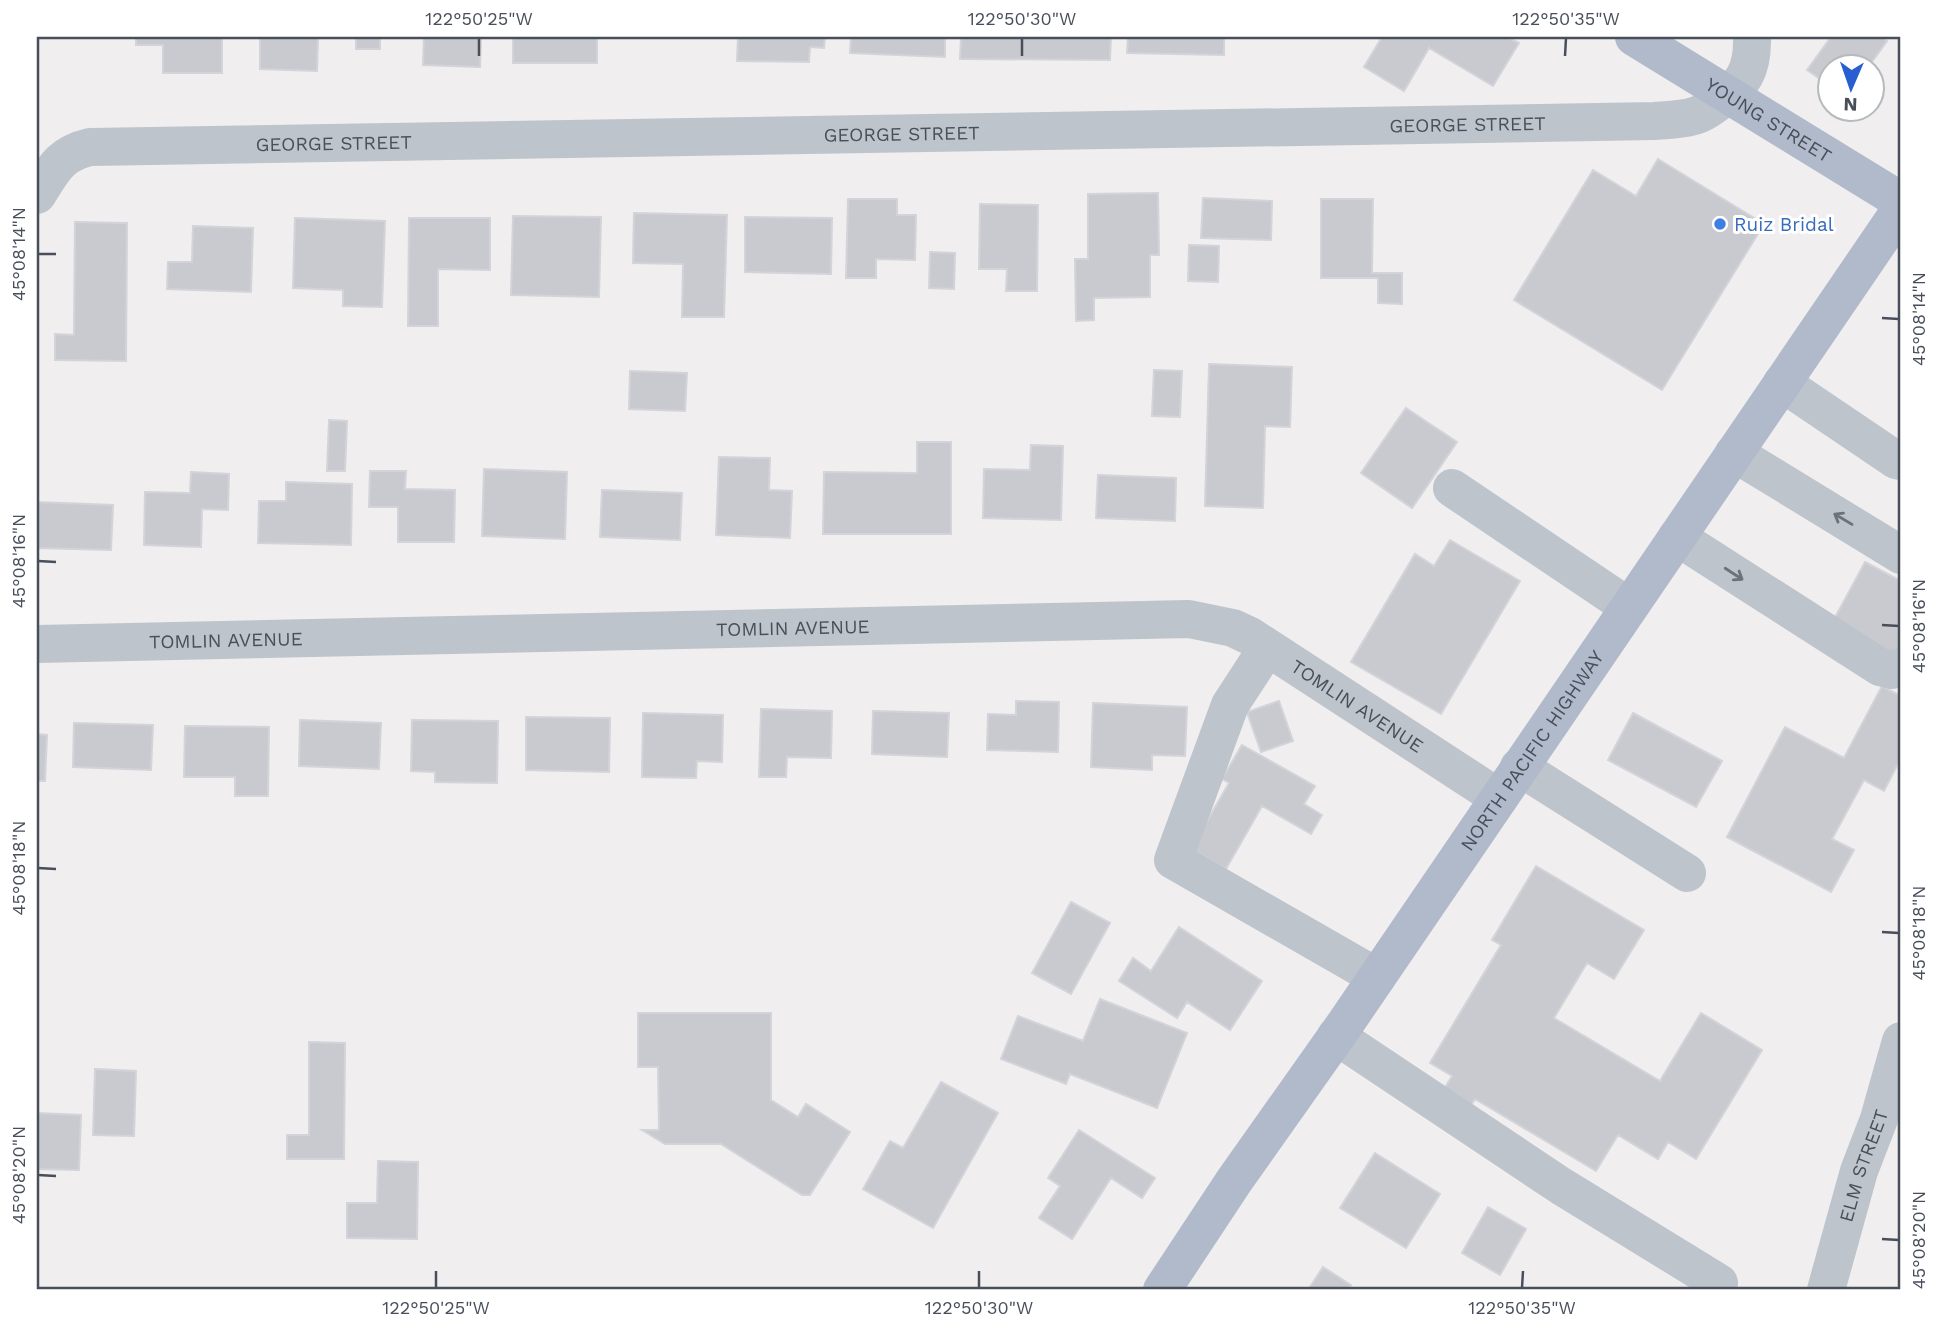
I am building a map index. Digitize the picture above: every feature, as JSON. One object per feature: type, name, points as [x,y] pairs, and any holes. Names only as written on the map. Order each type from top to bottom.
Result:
[{"type":"main road","name":"YOUNG STREET","points":[[1634,37],[1901,201]]},
{"type":"main road","name":"NORTH PACIFIC HIGHWAY","points":[[1162,1290],[1901,209]]},
{"type":"street","name":"GEORGE STREET","points":[[37,195],[58,162],[67,155],[90,147],[1654,121],[1699,115],[1729,95],[1749,69],[1753,53],[1752,37]]},
{"type":"street","points":[[1782,383],[1901,461]]},
{"type":"street","points":[[1734,453],[1901,555]]},
{"type":"street","points":[[1452,488],[1629,607]]},
{"type":"street","points":[[1677,537],[1871,662],[1892,670],[1901,667]]},
{"type":"street","name":"TOMLIN AVENUE","points":[[37,644],[1189,620],[1233,628],[1509,782],[1686,873]]},
{"type":"street","points":[[1267,648],[1230,705],[1173,860],[1377,977]]},
{"type":"street","points":[[1336,1036],[1561,1186],[1719,1283]]},
{"type":"street","name":"ELM STREET","points":[[1826,1290],[1859,1171],[1879,1119],[1901,1041]]},
{"type":"building","points":[[136,37],[222,37],[222,73],[163,73],[163,45],[136,45]]},
{"type":"building","points":[[260,37],[318,37],[317,71],[260,69]]},
{"type":"building","points":[[356,37],[380,37],[380,49],[356,49]]},
{"type":"building","points":[[424,37],[481,37],[480,67],[423,65]]},
{"type":"building","points":[[513,37],[597,37],[597,63],[513,63]]},
{"type":"building","points":[[738,37],[825,37],[824,48],[810,47],[809,62],[737,61]]},
{"type":"building","points":[[851,37],[945,37],[945,57],[850,53]]},
{"type":"building","points":[[961,37],[1111,37],[1110,60],[960,59]]},
{"type":"building","points":[[1128,37],[1224,37],[1224,55],[1127,53]]},
{"type":"building","points":[[1382,37],[1507,37],[1519,43],[1493,86],[1429,48],[1404,91],[1364,67]]},
{"type":"building","points":[[1831,37],[1881,37],[1887,41],[1879,52],[1820,52]]},
{"type":"building","points":[[1815,59],[1815,75],[1807,70]]},
{"type":"building","points":[[1658,159],[1764,224],[1662,390],[1514,300],[1593,170],[1636,196]]},
{"type":"building","points":[[1158,193],[1159,255],[1150,255],[1150,297],[1094,298],[1094,320],[1076,321],[1075,259],[1088,259],[1088,194]]},
{"type":"building","points":[[1203,198],[1272,201],[1271,240],[1201,238]]},
{"type":"building","points":[[848,199],[897,199],[897,215],[916,215],[915,260],[876,259],[876,278],[846,278]]},
{"type":"building","points":[[1321,199],[1373,199],[1372,273],[1402,273],[1402,304],[1378,303],[1378,278],[1321,278]]},
{"type":"building","points":[[980,204],[1038,205],[1037,291],[1006,291],[1007,269],[979,269]]},
{"type":"building","points":[[634,213],[727,215],[724,317],[682,317],[683,264],[633,263]]},
{"type":"building","points":[[513,216],[601,217],[599,297],[511,295]]},
{"type":"building","points":[[745,217],[832,218],[831,274],[745,272]]},
{"type":"building","points":[[295,218],[385,221],[382,307],[343,306],[343,290],[293,288]]},
{"type":"building","points":[[409,218],[490,218],[490,270],[438,269],[438,326],[408,326]]},
{"type":"building","points":[[75,222],[127,223],[126,361],[55,360],[55,334],[74,335]]},
{"type":"building","points":[[193,226],[253,228],[251,292],[167,289],[168,262],[192,262]]},
{"type":"building","points":[[1189,245],[1219,246],[1218,282],[1188,281]]},
{"type":"building","points":[[930,252],[955,253],[954,289],[929,288]]},
{"type":"building","points":[[1209,364],[1292,367],[1290,427],[1265,426],[1263,508],[1205,506]]},
{"type":"building","points":[[1154,370],[1182,371],[1180,417],[1152,416]]},
{"type":"building","points":[[630,371],[687,373],[685,411],[629,409]]},
{"type":"building","points":[[1406,408],[1457,442],[1412,508],[1361,473]]},
{"type":"building","points":[[329,420],[347,421],[345,471],[327,471]]},
{"type":"building","points":[[917,442],[951,442],[951,534],[823,534],[824,472],[917,473]]},
{"type":"building","points":[[1031,445],[1063,446],[1061,520],[983,518],[984,469],[1030,470]]},
{"type":"building","points":[[719,457],[770,458],[769,490],[792,491],[790,538],[716,535]]},
{"type":"building","points":[[484,469],[567,472],[565,539],[482,536]]},
{"type":"building","points":[[370,471],[406,471],[405,489],[455,490],[454,542],[398,542],[398,507],[369,507]]},
{"type":"building","points":[[191,472],[229,474],[228,510],[202,509],[201,547],[144,545],[145,492],[190,493]]},
{"type":"building","points":[[1098,475],[1176,478],[1175,521],[1096,518]]},
{"type":"building","points":[[286,482],[352,484],[351,545],[258,543],[259,501],[286,501]]},
{"type":"building","points":[[602,490],[682,493],[680,540],[600,537]]},
{"type":"building","points":[[37,502],[113,505],[111,550],[37,548]]},
{"type":"building","points":[[1450,540],[1520,581],[1441,714],[1351,662],[1415,554],[1434,566]]},
{"type":"building","points":[[1865,562],[1901,581],[1901,648],[1896,657],[1832,623]]},
{"type":"building","points":[[1882,686],[1901,696],[1901,758],[1884,791],[1864,780],[1832,839],[1854,850],[1831,892],[1727,837],[1785,727],[1844,758]]},
{"type":"building","points":[[1016,701],[1059,702],[1058,752],[987,750],[988,714],[1016,715]]},
{"type":"building","points":[[1279,701],[1293,741],[1261,752],[1247,712]]},
{"type":"building","points":[[1093,703],[1187,707],[1185,756],[1152,755],[1152,770],[1091,767]]},
{"type":"building","points":[[761,709],[832,711],[831,758],[787,757],[786,777],[759,777]]},
{"type":"building","points":[[873,711],[949,713],[947,757],[872,754]]},
{"type":"building","points":[[643,713],[723,715],[722,762],[697,761],[696,778],[642,777]]},
{"type":"building","points":[[1633,713],[1722,761],[1696,807],[1608,760]]},
{"type":"building","points":[[526,717],[610,718],[609,772],[526,770]]},
{"type":"building","points":[[300,720],[381,723],[379,769],[299,766]]},
{"type":"building","points":[[412,720],[498,721],[497,783],[435,782],[435,772],[411,771]]},
{"type":"building","points":[[74,723],[153,725],[151,770],[73,767]]},
{"type":"building","points":[[185,726],[269,727],[268,796],[235,796],[235,777],[184,777]]},
{"type":"building","points":[[37,734],[47,735],[45,781],[37,781]]},
{"type":"building","points":[[1242,745],[1315,786],[1304,804],[1322,815],[1311,834],[1262,806],[1226,869],[1191,849],[1229,783],[1222,779]]},
{"type":"building","points":[[1536,866],[1644,930],[1614,979],[1587,963],[1554,1018],[1660,1081],[1701,1013],[1762,1050],[1696,1159],[1668,1142],[1658,1159],[1618,1135],[1596,1171],[1475,1099],[1470,1107],[1443,1091],[1452,1076],[1430,1063],[1501,945],[1492,940]]},
{"type":"building","points":[[1071,902],[1110,923],[1071,994],[1032,973]]},
{"type":"building","points":[[1179,927],[1262,981],[1230,1030],[1187,1002],[1177,1018],[1119,981],[1133,958],[1151,971]]},
{"type":"building","points":[[1100,999],[1187,1033],[1157,1108],[1070,1074],[1066,1084],[1001,1059],[1018,1016],[1083,1041]]},
{"type":"building","points":[[638,1013],[771,1013],[771,1100],[798,1117],[806,1104],[850,1132],[810,1195],[802,1195],[721,1144],[665,1144],[642,1130],[659,1130],[658,1067],[638,1067]]},
{"type":"building","points":[[309,1042],[345,1043],[344,1159],[287,1159],[287,1135],[309,1135]]},
{"type":"building","points":[[95,1069],[136,1071],[134,1136],[93,1135]]},
{"type":"building","points":[[941,1082],[998,1113],[933,1228],[863,1189],[890,1141],[903,1148]]},
{"type":"building","points":[[37,1113],[81,1115],[79,1170],[37,1169]]},
{"type":"building","points":[[1079,1130],[1155,1178],[1142,1198],[1111,1178],[1072,1239],[1039,1218],[1060,1186],[1048,1178]]},
{"type":"building","points":[[1375,1153],[1440,1194],[1406,1248],[1340,1208]]},
{"type":"building","points":[[378,1161],[418,1162],[417,1239],[347,1238],[347,1203],[377,1203]]},
{"type":"building","points":[[1488,1207],[1526,1229],[1500,1275],[1462,1253]]},
{"type":"building","points":[[1323,1267],[1351,1285],[1348,1290],[1308,1290]]},
{"type":"place","name":"Ruiz Bridal","points":[[1720,224]]}]
